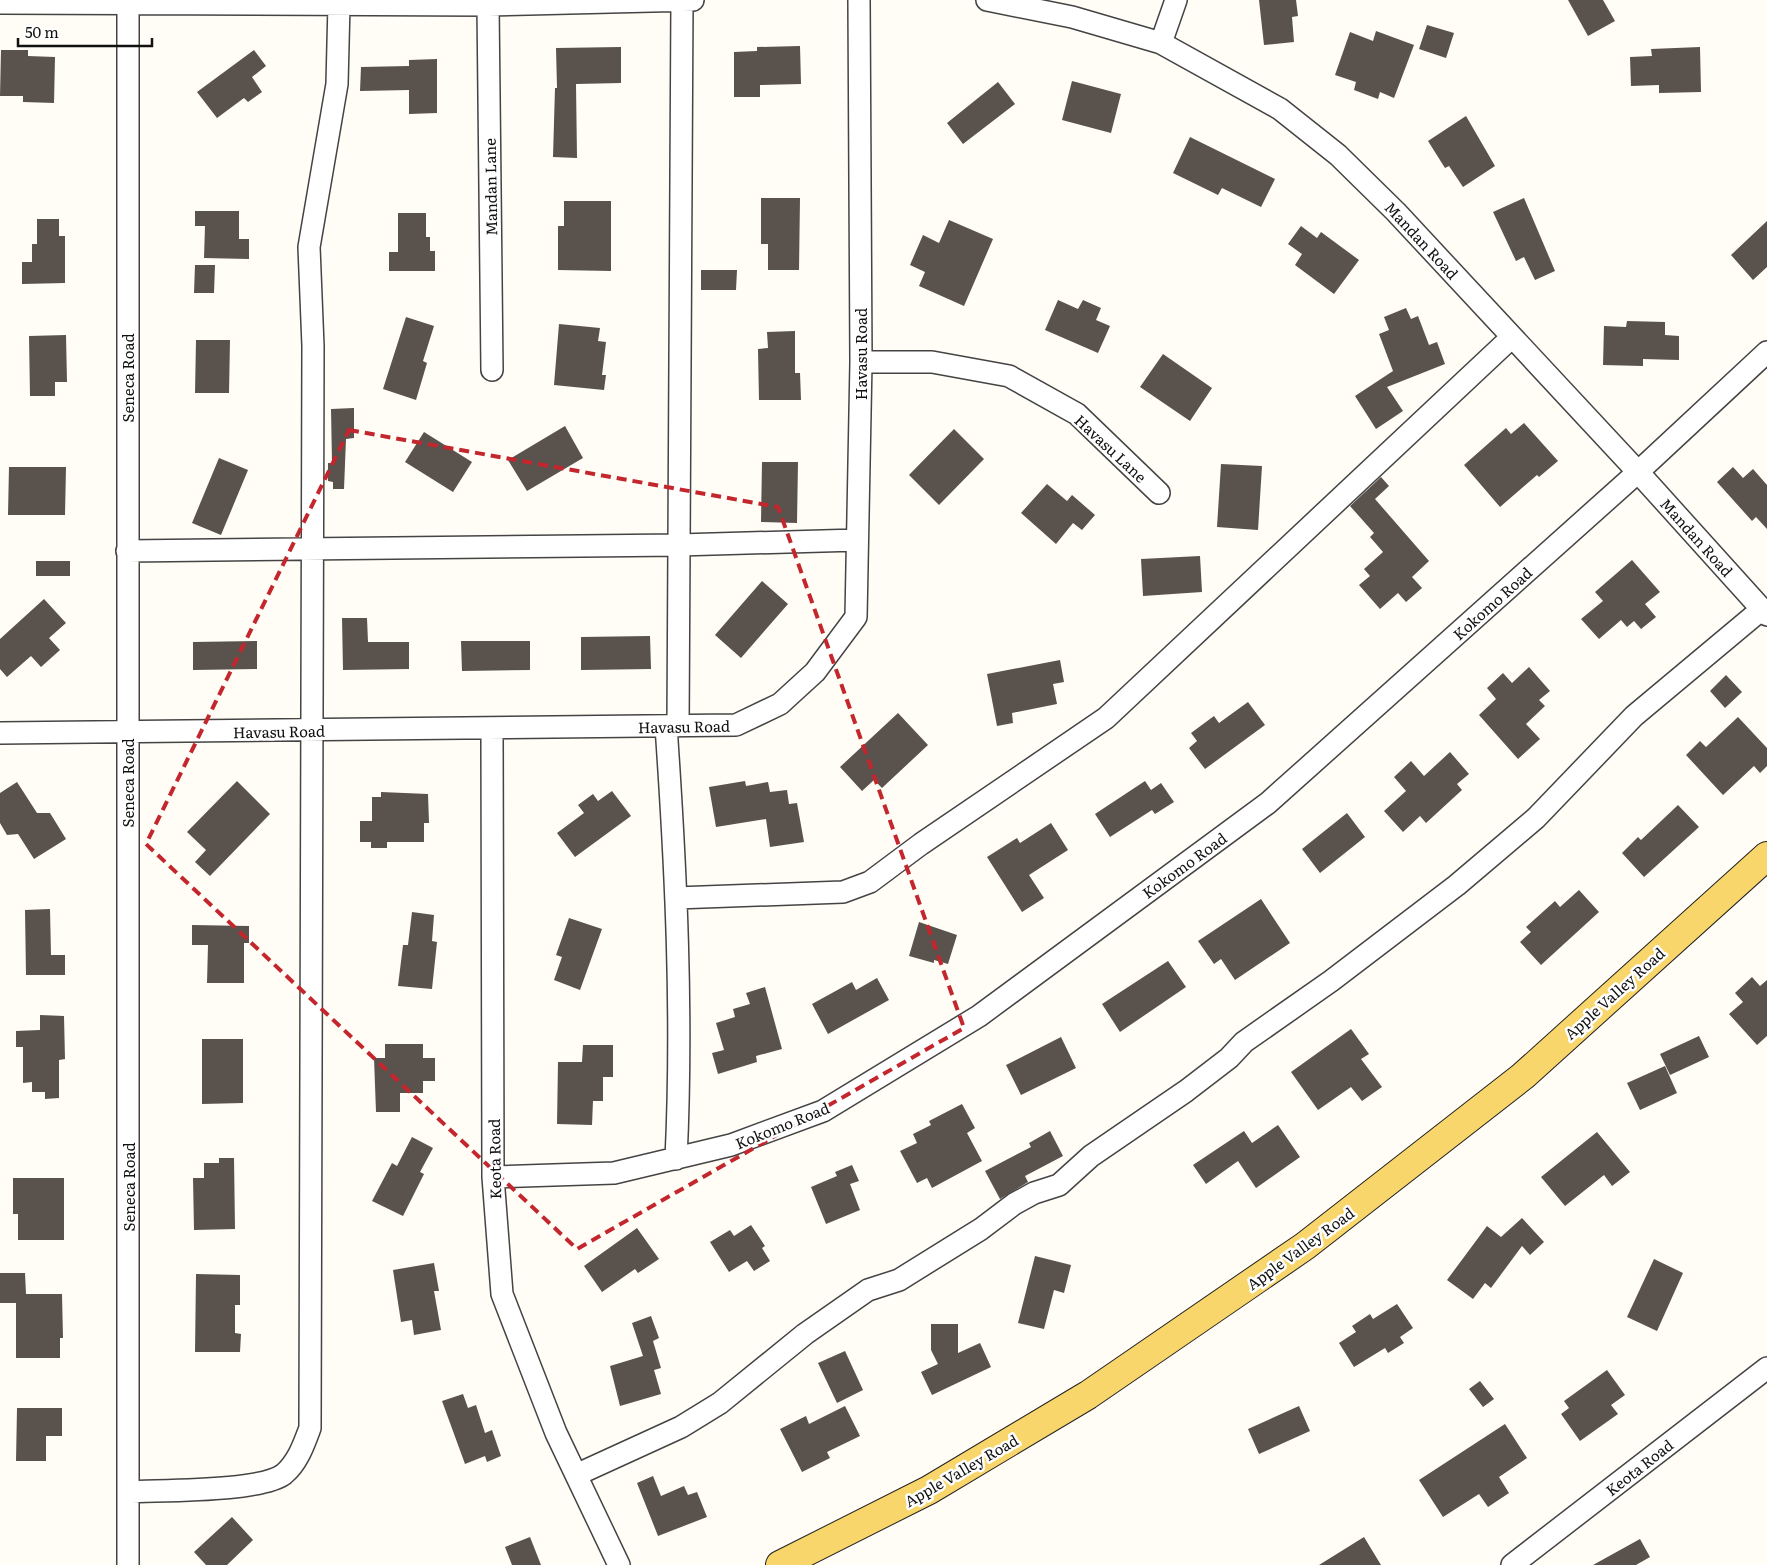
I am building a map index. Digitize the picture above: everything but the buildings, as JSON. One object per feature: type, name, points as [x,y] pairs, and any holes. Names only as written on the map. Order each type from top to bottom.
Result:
[{"type":"main road","name":"Apple Valley Road","points":[[780,1565],[929,1490],[1088,1395],[1305,1246],[1522,1076],[1767,856]]},
{"type":"street","points":[[676,1159],[680,1088],[672,726],[679,545],[682,0]]},
{"type":"street","points":[[0,3],[128,1],[488,5],[693,0]]},
{"type":"street","name":"Havasu Road","points":[[0,733],[736,725],[780,704],[815,672],[856,617],[861,362],[859,0]]},
{"type":"street","name":"Mandan Road","points":[[987,0],[1072,17],[1161,43],[1280,109],[1338,155],[1396,212],[1638,472],[1765,612]]},
{"type":"street","points":[[1161,43],[1176,0]]},
{"type":"street","name":"Seneca Road","points":[[128,1],[128,1565]]},
{"type":"street","points":[[128,1492],[256,1485],[283,1474],[301,1453],[310,1428],[310,731],[313,346],[309,247],[337,84],[339,4]]},
{"type":"street","name":"Mandan Lane","points":[[488,5],[492,370]]},
{"type":"street","points":[[676,898],[843,892],[870,882],[921,844],[1106,718],[1512,337]]},
{"type":"street","name":"Kokomo Road","points":[[493,1176],[614,1173],[732,1145],[823,1111],[978,1016],[1268,803],[1638,472],[1767,352]]},
{"type":"street","name":"Havasu Lane","points":[[861,362],[932,362],[1009,376],[1077,414],[1159,493]]},
{"type":"street","points":[[127,551],[679,545],[857,540]]},
{"type":"street","points":[[576,1476],[681,1427],[720,1403],[805,1334],[868,1290],[899,1280],[982,1229],[1014,1204],[1034,1193],[1060,1185],[1091,1156],[1186,1091],[1229,1058],[1244,1042],[1331,981],[1457,885],[1536,818],[1634,716],[1765,612]]},
{"type":"street","name":"Keota Road","points":[[492,729],[493,1176],[502,1294],[556,1433],[618,1565]]},
{"type":"street","name":"Keota Road","points":[[1512,1565],[1767,1368]]},
{"type":"highlighted area","points":[[349,430],[778,507],[964,1028],[577,1249],[146,844]]}]
